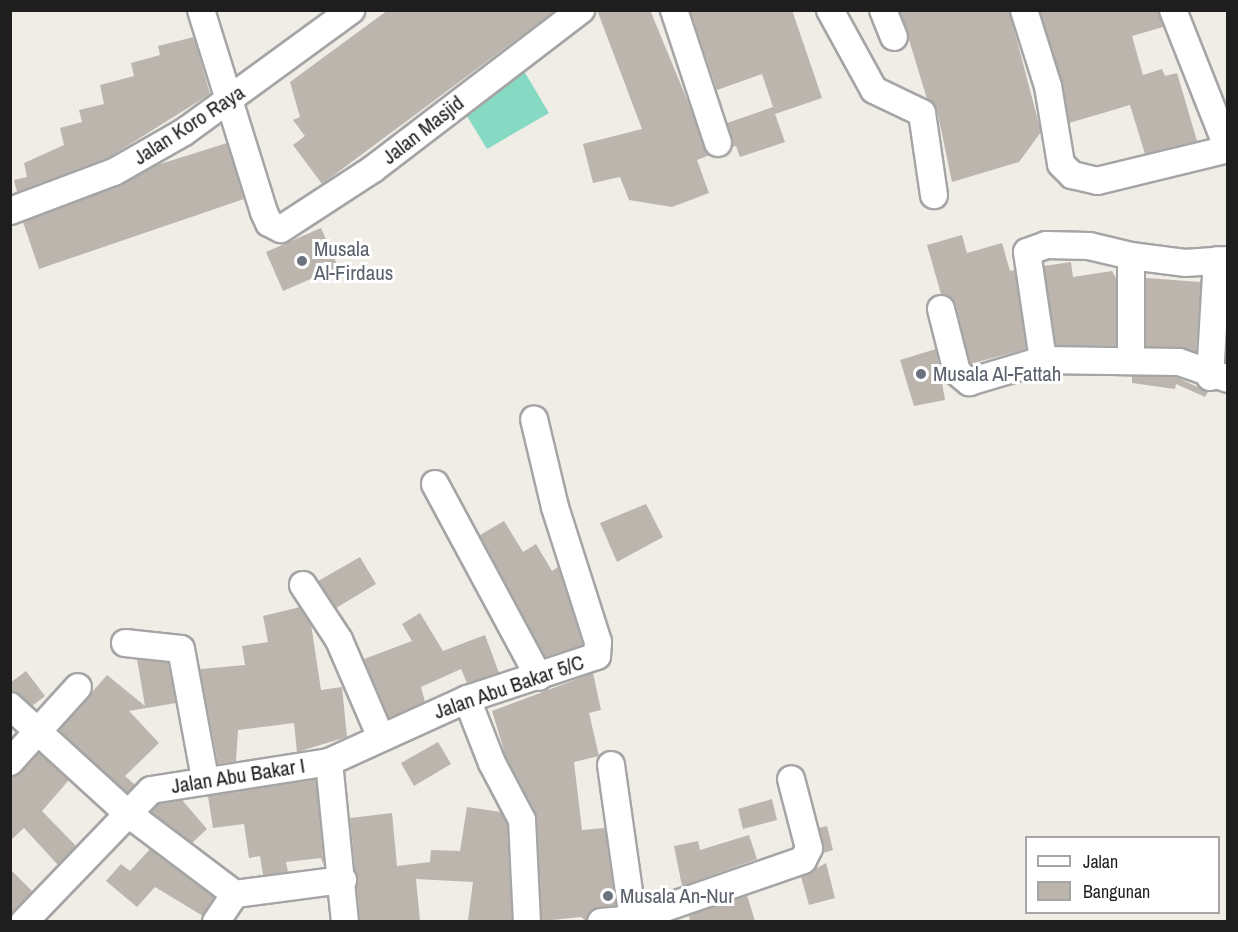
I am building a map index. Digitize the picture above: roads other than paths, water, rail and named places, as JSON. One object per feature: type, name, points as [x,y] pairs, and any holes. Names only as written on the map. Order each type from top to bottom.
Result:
[{"type":"street","name":"Jalan Masjid","points":[[231,100],[264,212],[269,223],[281,229],[373,169],[581,10]]},
{"type":"street","points":[[674,10],[718,143]]},
{"type":"street","points":[[830,10],[874,90],[922,112],[934,195]]},
{"type":"street","points":[[883,10],[894,37]]},
{"type":"street","points":[[1024,10],[1048,86],[1061,164],[1083,180],[1227,149],[1173,10]]},
{"type":"street","points":[[203,11],[231,100]]},
{"type":"street","name":"Jalan Koro Raya","points":[[10,211],[114,172],[231,100],[344,13]]},
{"type":"street","points":[[941,309],[962,379],[969,382],[1043,360],[1131,359],[1179,362],[1219,378],[1222,260],[1185,263],[1131,256],[1089,246],[1047,245],[1028,252],[1043,360]]},
{"type":"street","points":[[1131,256],[1131,359]]},
{"type":"street","name":"Jalan Abu Bakar 5/C","points":[[329,762],[380,735],[467,699],[588,662],[599,650],[534,419]]},
{"type":"street","points":[[435,484],[539,677]]},
{"type":"street","points":[[303,585],[339,640],[380,735]]},
{"type":"street","points":[[125,643],[180,649],[205,778]]},
{"type":"street","points":[[10,762],[40,733],[78,687]]},
{"type":"street","points":[[467,699],[492,763],[522,820],[527,921]]},
{"type":"street","points":[[10,706],[126,812],[235,894],[343,880]]},
{"type":"street","points":[[329,762],[343,880],[345,921]]},
{"type":"street","name":"Jalan Abu Bakar I","points":[[24,921],[126,812],[152,790],[205,778],[329,762]]},
{"type":"street","points":[[611,765],[633,919]]},
{"type":"street","points":[[601,921],[633,919],[808,856],[791,779]]},
{"type":"street","points":[[216,921],[235,894]]},
{"type":"place","name":"Musala Al-Firdaus","points":[[302,261]]},
{"type":"place","name":"Musala Al-Fattah","points":[[921,374]]},
{"type":"place","name":"Musala An-Nur","points":[[608,896]]}]
